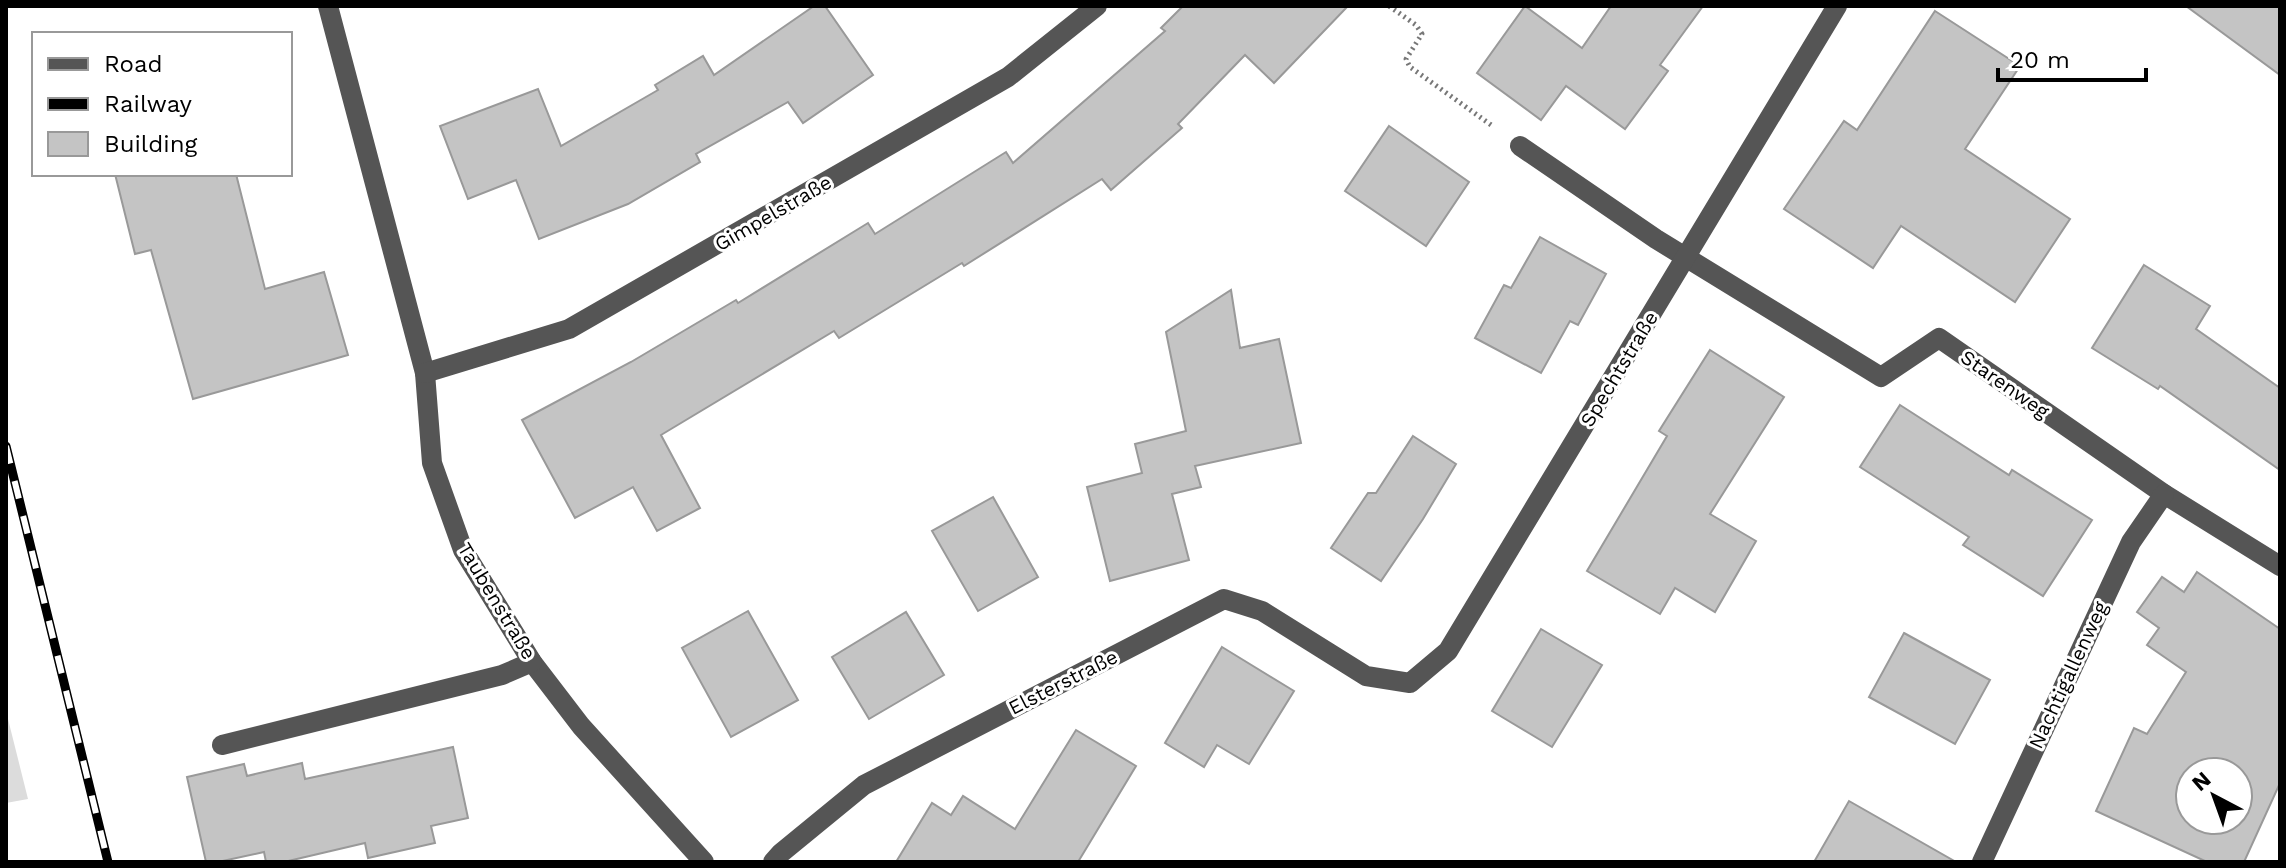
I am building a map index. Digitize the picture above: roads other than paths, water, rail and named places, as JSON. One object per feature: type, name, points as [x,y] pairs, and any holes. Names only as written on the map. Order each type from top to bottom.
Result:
[{"type":"street","name":"Taubenstraße","points":[[328,6],[425,373],[432,463],[463,550],[532,662],[581,726],[704,862]]},
{"type":"street","name":"Gimpelstraße","points":[[425,373],[569,329],[1008,77],[1097,6]]},
{"type":"street","name":"Spechtstraße","points":[[1366,676],[1410,683],[1448,651],[1837,6]]},
{"type":"street","points":[[1520,146],[1686,258]]},
{"type":"street","name":"Starenweg","points":[[1686,258],[1881,377],[1939,338],[2164,494],[2280,566]]},
{"type":"street","name":"Nachtigallenweg","points":[[1982,862],[2131,542],[2164,494]]},
{"type":"street","name":"Elsterstraße","points":[[773,862],[864,785],[1224,599],[1262,611],[1366,676]]},
{"type":"street","points":[[222,745],[502,675],[532,662]]},
{"type":"railway","points":[[6,446],[108,862]]}]
